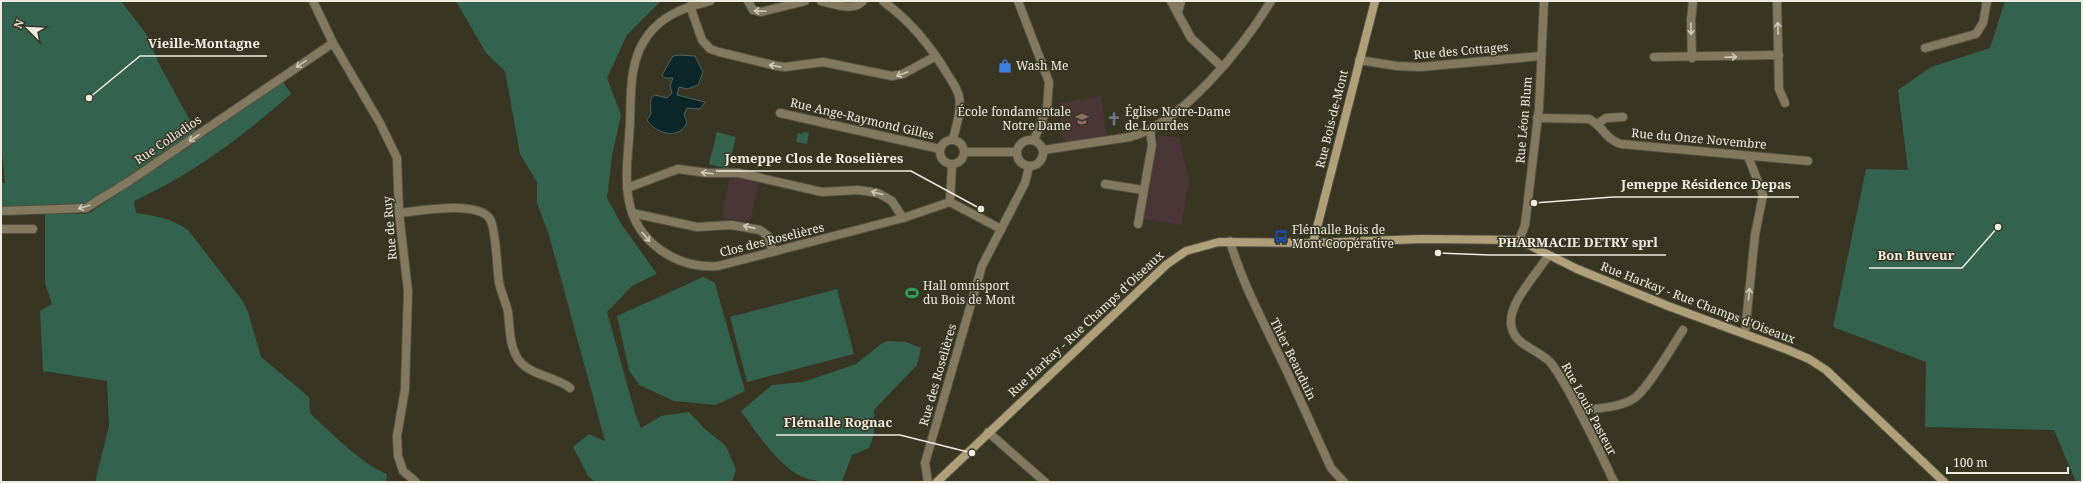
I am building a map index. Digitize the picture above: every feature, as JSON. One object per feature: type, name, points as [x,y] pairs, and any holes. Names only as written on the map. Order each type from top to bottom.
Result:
[{"type":"street","name":"Rue de Ruy","points":[[312,1],[333,42],[380,123],[397,158],[399,213],[408,291],[405,389],[397,436],[398,456],[403,472],[416,482]]},
{"type":"street","name":"Clos des Roselières","points":[[710,1],[690,6],[671,14],[654,28],[643,42],[635,61],[632,80],[627,188],[632,213],[640,229],[655,247],[670,257],[685,263],[702,266],[718,266],[903,218],[950,202]]},
{"type":"street","points":[[748,1],[753,10],[761,12],[805,1]]},
{"type":"street","points":[[821,1],[851,7],[859,5],[863,1]]},
{"type":"street","points":[[884,1],[915,29],[936,56],[960,99],[954,139]]},
{"type":"street","points":[[1018,1],[1049,82],[1047,108],[1034,140]]},
{"type":"street","points":[[1171,1],[1178,12],[1182,24],[1190,38],[1222,67]]},
{"type":"street","points":[[1178,12],[1181,1]]},
{"type":"street","points":[[1043,150],[1130,137],[1150,130],[1182,106],[1222,67],[1248,36],[1271,1]]},
{"type":"street","name":"Rue Bois-de-Mont","points":[[1313,243],[1375,1]]},
{"type":"street","name":"Rue Léon Blum","points":[[1519,240],[1525,225],[1537,118],[1544,1]]},
{"type":"street","points":[[1692,1],[1692,58]]},
{"type":"street","points":[[1777,1],[1779,90],[1785,103]]},
{"type":"street","points":[[1924,48],[1976,34],[1983,23],[1987,1]]},
{"type":"street","points":[[690,6],[699,35],[710,48],[773,66],[785,67],[823,62],[882,75],[895,76],[913,69],[936,56]]},
{"type":"street","name":"Rue Colladios","points":[[1,212],[86,208],[131,180],[333,42]]},
{"type":"street","points":[[1654,57],[1692,58],[1778,55]]},
{"type":"street","name":"Rue des Cottages","points":[[1359,60],[1420,68],[1541,56]]},
{"type":"street","name":"Rue Ange-Raymond Gilles","points":[[780,113],[940,149]]},
{"type":"street","name":"Rue du Onze Novembre","points":[[1623,117],[1606,118],[1597,124],[1611,140],[1621,144],[1808,161]]},
{"type":"street","points":[[1537,118],[1580,118],[1589,119],[1597,124]]},
{"type":"street","points":[[1138,224],[1152,145],[1150,130]]},
{"type":"street","points":[[954,139],[962,145],[964,152],[959,162],[952,164],[942,160],[940,149],[946,140],[954,139]]},
{"type":"street","points":[[1034,140],[1040,144],[1043,150],[1042,159],[1037,165],[1029,167],[1022,164],[1018,159],[1016,152],[1018,146],[1022,142],[1034,140]]},
{"type":"street","points":[[964,152],[1016,152]]},
{"type":"street","points":[[1745,333],[1755,235],[1762,202],[1762,195],[1748,156]]},
{"type":"street","points":[[952,164],[950,202],[1001,229]]},
{"type":"street","name":"Rue des Roselières","points":[[928,482],[925,463],[982,266],[1025,183],[1029,167]]},
{"type":"street","points":[[627,188],[678,169],[708,173],[738,173],[822,192],[858,190],[878,192],[892,201],[903,218]]},
{"type":"street","points":[[1106,184],[1143,190]]},
{"type":"street","points":[[399,213],[444,208],[478,211],[487,216],[492,227],[500,285],[508,309],[514,350],[522,363],[529,369],[563,383],[570,388]]},
{"type":"street","points":[[632,213],[697,227],[731,225],[763,231],[769,238],[773,252]]},
{"type":"street","points":[[1,229],[33,229]]},
{"type":"street","name":"Rue Harkay - Rue Champs d'Oiseaux","points":[[937,482],[988,432],[1172,260],[1201,245],[1230,241],[1313,243],[1422,239],[1519,240],[1548,256],[1668,306],[1745,333],[1809,359],[1826,370],[1944,482]]},
{"type":"street","name":"Thier Beauduin","points":[[1230,241],[1236,261],[1259,317],[1278,352],[1331,468],[1344,482]]},
{"type":"street","name":"Rue Louis Pasteur","points":[[1548,256],[1515,305],[1511,318],[1512,329],[1519,340],[1551,363],[1579,411],[1614,482]]},
{"type":"street","points":[[1579,411],[1624,402],[1637,396],[1645,388],[1683,330]]},
{"type":"street","points":[[988,432],[1045,482]]},
{"type":"shaded area","name":"École fondamentale Notre Dame","points":[[1101,96],[1106,135],[1067,142],[1061,135],[1060,103]]},
{"type":"shaded area","points":[[1159,135],[1179,138],[1189,181],[1181,225],[1144,219]]},
{"type":"shaded area","points":[[730,176],[759,180],[750,222],[723,218],[724,204]]},
{"type":"green space","points":[[1,1],[121,1],[147,35],[159,64],[196,131],[89,203],[72,207],[1,206],[1,183],[5,183],[1,141]]},
{"type":"green space","points":[[456,1],[661,1],[627,35],[607,78],[621,115],[612,156],[607,198],[622,225],[657,274],[632,286],[607,312],[635,413],[641,428],[661,416],[689,412],[705,429],[726,446],[736,470],[732,482],[595,482],[588,476],[573,447],[589,434],[605,441],[549,235],[537,203],[537,182],[520,154],[505,71],[486,53]]},
{"type":"green space","points":[[2005,1],[2082,1],[2082,482],[2076,482],[2054,430],[1925,427],[1926,362],[1833,327],[1866,169],[1908,170],[1898,90],[1931,67],[1990,48]]},
{"type":"green space","points":[[282,80],[291,94],[255,125],[217,153],[177,179],[134,201],[136,213],[170,220],[189,231],[242,300],[248,312],[261,357],[309,397],[310,413],[327,429],[368,464],[387,474],[386,482],[95,482],[109,426],[107,381],[43,371],[40,311],[52,304],[45,283],[45,213],[85,214],[91,212],[272,89]]},
{"type":"green space","points":[[717,132],[736,137],[728,169],[709,164]]},
{"type":"green space","points":[[805,132],[809,133],[807,144],[796,142],[798,133],[801,134]]},
{"type":"green space","points":[[703,277],[715,283],[745,391],[716,405],[674,401],[639,385],[629,370],[617,316]]},
{"type":"green space","points":[[837,289],[854,354],[747,382],[730,317]]},
{"type":"green space","points":[[888,341],[906,342],[921,348],[917,365],[874,410],[874,434],[869,448],[852,455],[842,482],[825,482],[807,479],[797,474],[781,462],[766,446],[741,411],[772,385],[803,382],[856,364],[881,344]]},
{"type":"water","points":[[673,56],[695,56],[703,72],[698,85],[687,89],[679,87],[677,95],[705,102],[700,109],[687,108],[684,114],[687,123],[683,129],[678,132],[667,133],[655,128],[647,120],[651,114],[651,99],[655,95],[667,98],[672,93],[670,86],[673,78],[665,78],[662,75]]},
{"type":"place","name":"Wash Me","points":[[1005,66]]},
{"type":"place","name":"Vieille-Montagne","points":[[89,98]]},
{"type":"place","name":"École fondamentale Notre Dame","points":[[1082,119]]},
{"type":"place","name":"Église Notre-Dame de Lourdes","points":[[1114,119]]},
{"type":"place","name":"Jemeppe Résidence Depas","points":[[1534,203]]},
{"type":"place","name":"Jemeppe Clos de Roselières","points":[[981,209]]},
{"type":"place","name":"Bon Buveur","points":[[1998,227]]},
{"type":"place","name":"Flémalle Bois de Mont Coopérative","points":[[1281,237]]},
{"type":"place","name":"PHARMACIE DETRY sprl","points":[[1438,253]]},
{"type":"place","name":"Hall omnisport du Bois de Mont","points":[[912,293]]},
{"type":"place","name":"Flémalle Rognac","points":[[972,453]]}]
